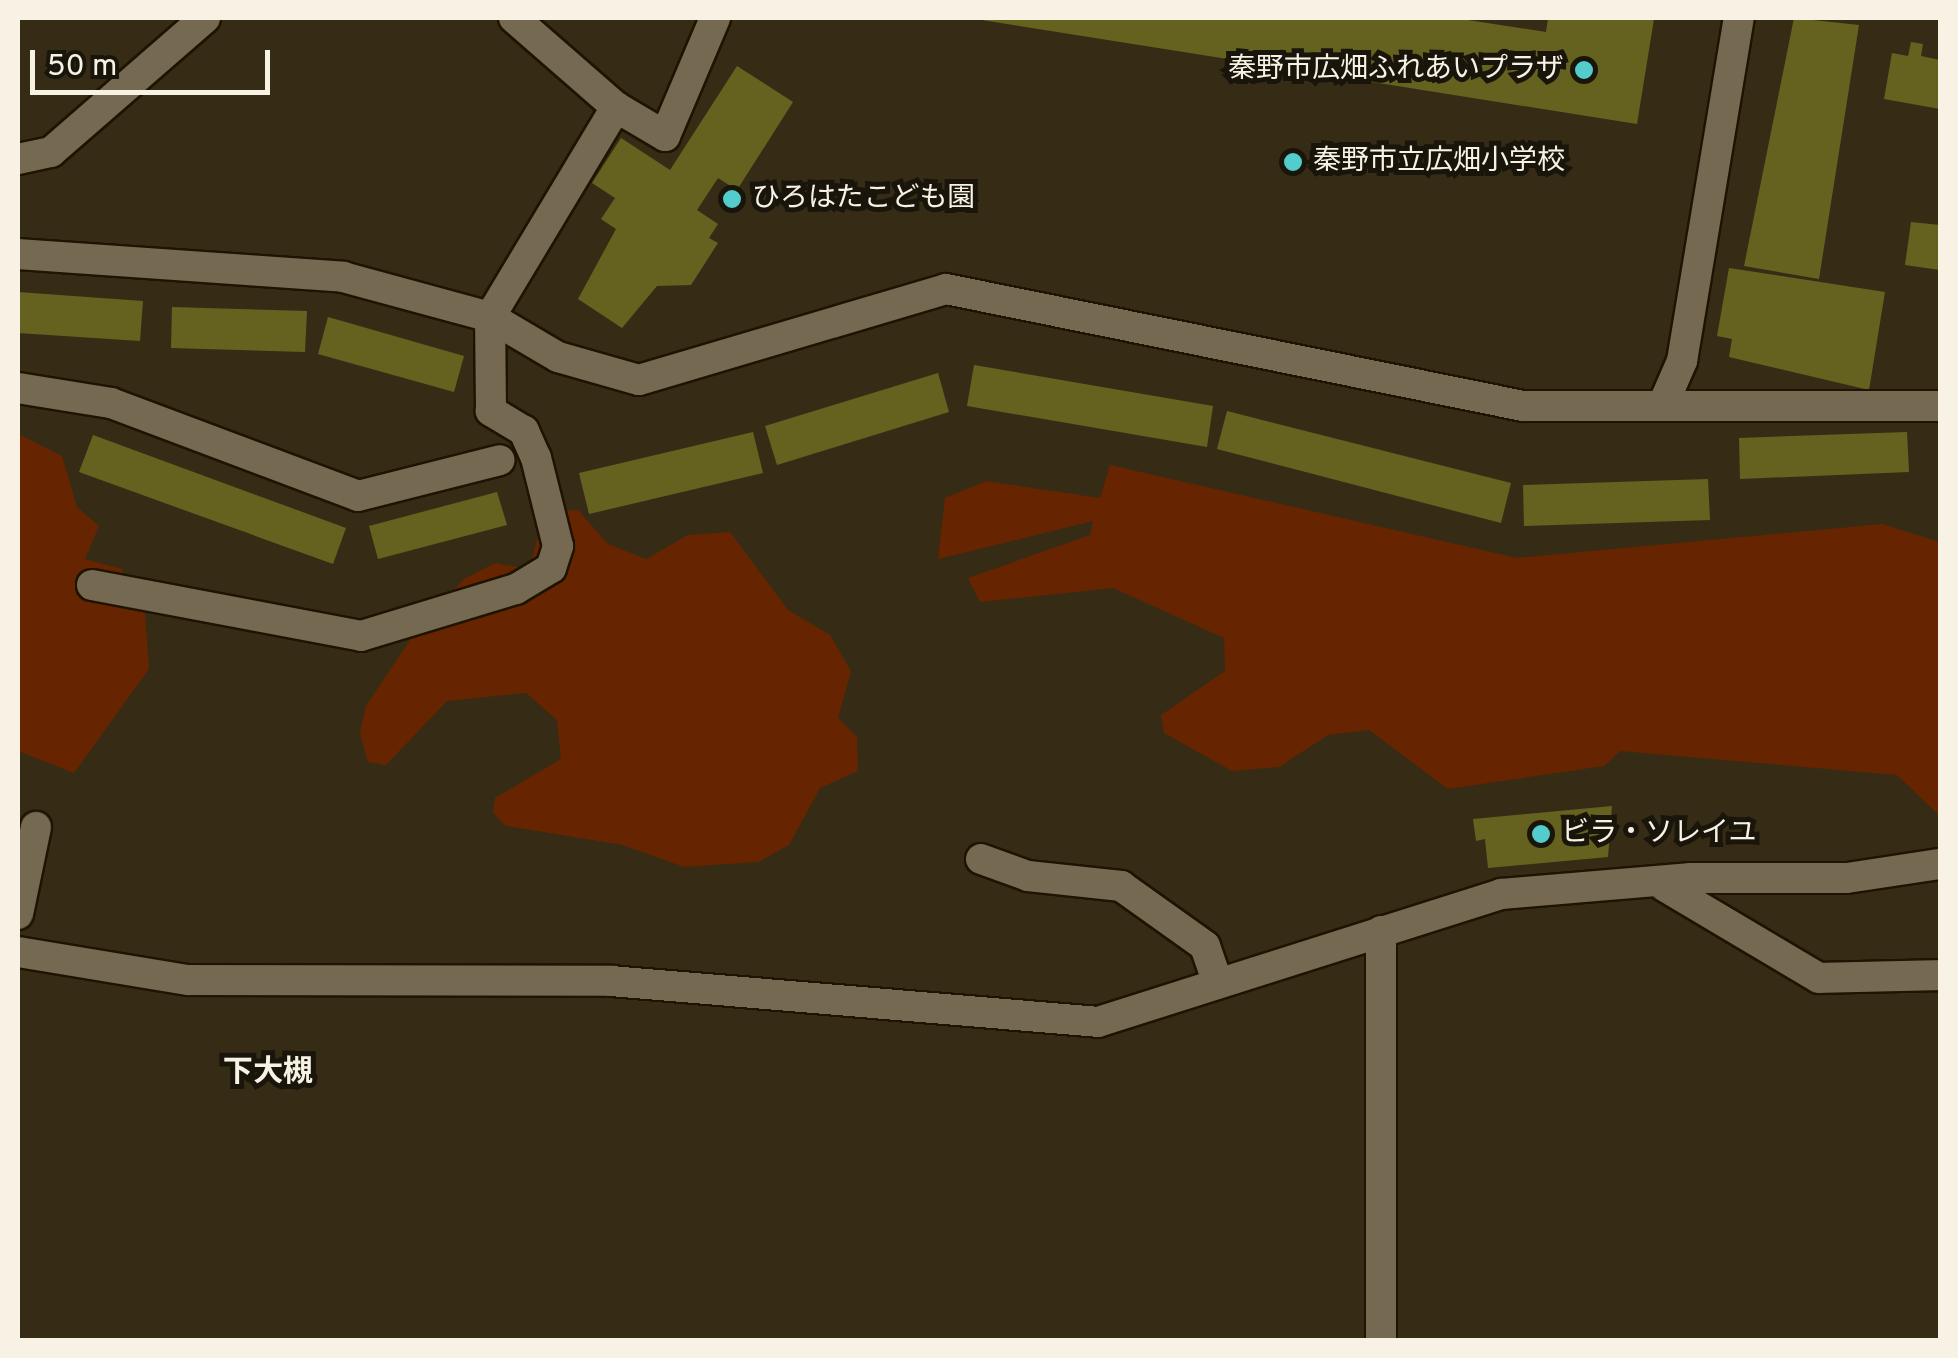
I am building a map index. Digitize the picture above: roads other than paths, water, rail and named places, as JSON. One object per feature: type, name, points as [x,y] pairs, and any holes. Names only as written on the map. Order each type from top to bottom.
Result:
[{"type":"street","points":[[18,159],[51,152],[206,18]]},
{"type":"street","points":[[514,18],[616,107],[665,136],[716,18]]},
{"type":"street","points":[[1665,400],[1682,361],[1738,18]]},
{"type":"street","points":[[92,585],[361,636],[536,581],[558,546],[524,431],[491,410],[490,317],[616,107]]},
{"type":"street","points":[[18,254],[343,277],[490,317],[558,358],[640,380],[946,289],[985,291],[1523,406],[1665,400],[1940,406]]},
{"type":"street","points":[[18,388],[111,403],[358,496],[500,460]]},
{"type":"street","points":[[18,914],[36,827]]},
{"type":"street","points":[[981,859],[1028,876],[1121,886],[1205,946],[1217,980]]},
{"type":"street","points":[[18,952],[188,980],[612,981],[1098,1022],[1217,980],[1500,894],[1664,886],[1940,864]]},
{"type":"street","points":[[1664,886],[1819,978],[1940,975]]},
{"type":"street","points":[[1381,931],[1381,1340]]},
{"type":"place","name":"秦野市広畑ふれあいプラザ","points":[[1584,70]]},
{"type":"place","name":"秦野市立広畑小学校","points":[[1293,162]]},
{"type":"place","name":"ひろはたこども園","points":[[732,199]]},
{"type":"place","name":"ビラ・ソレイユ","points":[[1541,834]]},
{"type":"district","name":"下大槻","points":[[268,1074]]}]
